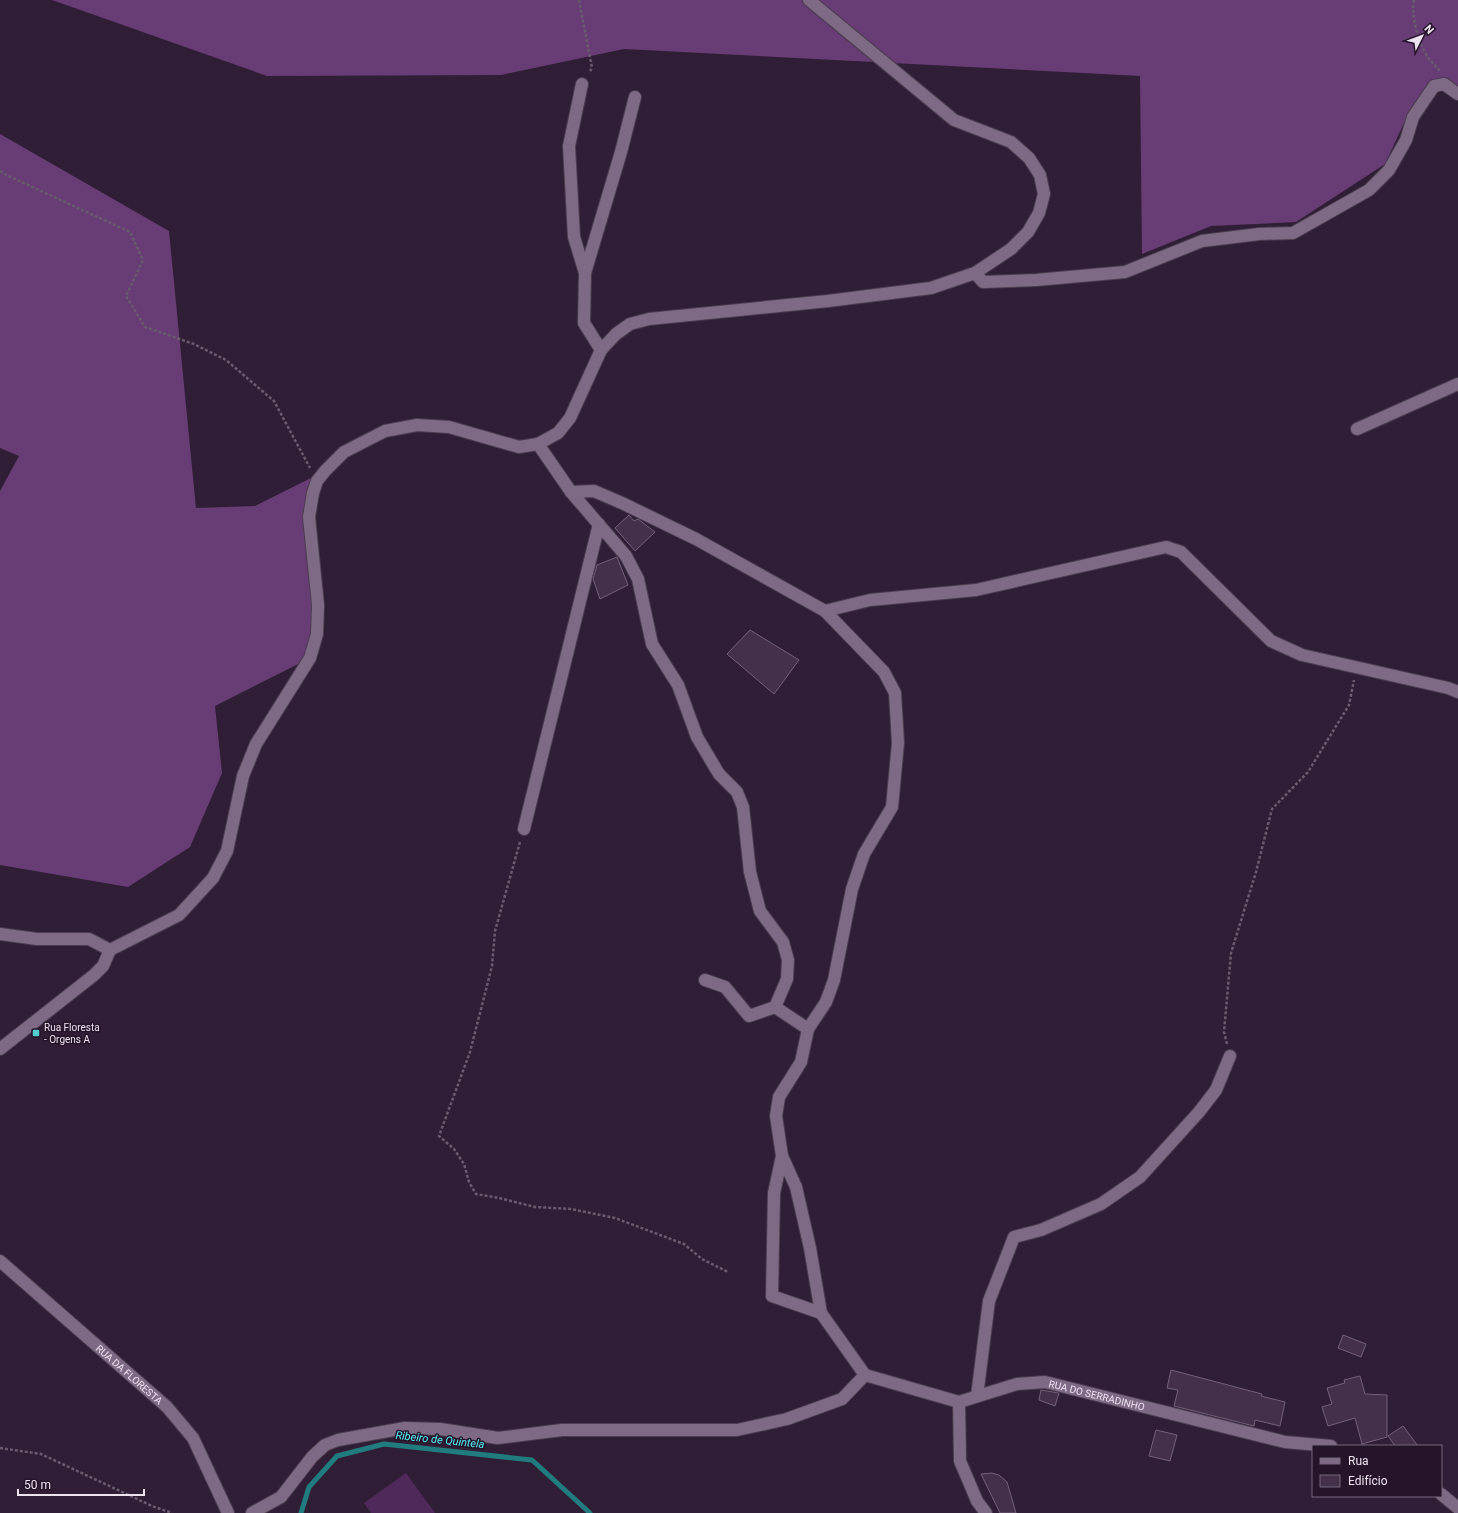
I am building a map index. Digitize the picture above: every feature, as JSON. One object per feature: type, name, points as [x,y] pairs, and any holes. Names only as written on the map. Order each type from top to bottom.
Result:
[{"type":"street","points":[[0,1049],[94,975],[103,966],[110,950],[179,915],[213,878],[227,851],[243,776],[256,744],[310,658],[317,634],[318,605],[309,517],[317,480],[344,452],[385,431],[417,425],[449,427],[519,447],[538,444],[558,433],[570,418],[601,350],[616,334],[630,324],[649,319],[828,302],[931,288],[975,273],[1010,249],[1028,232],[1039,213],[1044,194],[1040,175],[1029,158],[1011,142],[954,120],[809,0]]},
{"type":"street","points":[[582,84],[569,146],[574,237],[585,273]]},
{"type":"street","points":[[975,273],[983,282],[1036,280],[1125,272],[1202,241],[1259,234],[1293,233],[1369,190],[1389,170],[1406,140],[1413,117],[1434,86],[1444,84],[1458,94]]},
{"type":"street","points":[[601,350],[584,323],[585,273],[621,152],[635,97]]},
{"type":"street","points":[[1357,429],[1458,384]]},
{"type":"street","points":[[538,444],[571,492],[626,556],[638,579],[652,644],[678,685],[697,737],[719,774],[737,792],[743,806],[750,872],[760,911],[783,942],[788,960],[787,979],[775,1007],[748,1016],[725,987],[705,980]]},
{"type":"street","points":[[571,492],[594,491],[624,504],[696,538],[825,611],[884,672],[895,693],[898,743],[892,807],[864,854],[852,889],[834,980],[826,1002],[808,1029],[801,1062],[779,1097],[776,1116],[782,1156],[796,1187],[810,1248],[821,1313],[866,1375],[959,1402],[960,1461],[977,1501],[986,1513]]},
{"type":"street","points":[[524,829],[599,524]]},
{"type":"street","points":[[825,611],[870,600],[976,590],[1166,547],[1182,552],[1271,641],[1302,655],[1448,688],[1458,692]]},
{"type":"street","points":[[0,934],[37,939],[89,939],[110,950]]},
{"type":"street","points":[[775,1007],[808,1029]]},
{"type":"street","points":[[977,1396],[990,1301],[1014,1237],[1041,1230],[1100,1204],[1140,1177],[1199,1112],[1216,1090],[1230,1056]]},
{"type":"street","points":[[782,1156],[774,1193],[772,1296],[821,1313]]},
{"type":"street","name":"RUA DA FLORESTA","points":[[0,1261],[167,1407],[193,1438],[228,1513]]},
{"type":"street","points":[[252,1513],[281,1497],[312,1457],[325,1445],[338,1440],[405,1428],[440,1429],[498,1438],[562,1430],[737,1430],[787,1419],[842,1399],[866,1375]]},
{"type":"street","name":"RUA DO SERRADINHO","points":[[959,1402],[1017,1384],[1045,1382],[1285,1442],[1320,1445]]},
{"type":"street","points":[[1442,1495],[1458,1508]]},
{"type":"path","points":[[579,0],[592,68],[582,84]]},
{"type":"path","points":[[1414,0],[1413,9],[1416,28],[1421,42],[1427,56],[1445,77]]},
{"type":"path","points":[[0,171],[130,232],[143,260],[126,296],[145,327],[194,344],[226,360],[274,401],[317,480]]},
{"type":"path","points":[[1230,1056],[1224,1032],[1231,953],[1256,872],[1272,809],[1308,772],[1349,705],[1356,668]]},
{"type":"path","points":[[524,829],[495,931],[492,966],[470,1052],[439,1136],[454,1149],[464,1164],[469,1182],[476,1194],[535,1208],[571,1209],[615,1218],[684,1244],[702,1259],[728,1272]]},
{"type":"path","points":[[0,1448],[41,1454],[152,1506],[172,1513]]},
{"type":"shaded area","points":[[52,0],[1458,0],[1458,88],[1453,82],[1432,79],[1405,121],[1385,164],[1296,222],[1211,226],[1142,254],[1140,76],[624,49],[501,75],[267,76]]},
{"type":"shaded area","points":[[0,134],[169,231],[196,508],[255,506],[325,471],[313,493],[318,605],[310,658],[215,706],[222,773],[190,847],[128,887],[0,865],[0,491],[19,456],[0,448]]},
{"type":"shaded area","points":[[406,1473],[435,1513],[371,1513],[364,1503]]},
{"type":"building","points":[[629,515],[634,521],[638,519],[655,532],[635,551],[615,528]]},
{"type":"building","points":[[617,557],[628,585],[600,599],[593,579],[597,565]]},
{"type":"building","points":[[750,630],[799,660],[774,694],[727,654]]},
{"type":"building","points":[[1343,1335],[1366,1344],[1361,1357],[1338,1348]]},
{"type":"building","points":[[1171,1370],[1262,1394],[1261,1396],[1285,1402],[1280,1426],[1255,1420],[1254,1426],[1174,1406],[1178,1390],[1167,1388]]},
{"type":"building","points":[[1360,1376],[1365,1394],[1387,1395],[1387,1437],[1362,1444],[1355,1418],[1328,1426],[1322,1407],[1332,1404],[1327,1388],[1345,1383],[1344,1380]]},
{"type":"building","points":[[1041,1390],[1059,1393],[1055,1406],[1039,1400]]},
{"type":"building","points":[[1403,1426],[1417,1445],[1394,1445],[1388,1436]]},
{"type":"building","points":[[1156,1430],[1177,1435],[1170,1461],[1149,1456]]},
{"type":"building","points":[[992,1473],[999,1475],[1007,1482],[1016,1513],[1000,1513],[981,1474]]},
{"type":"waterway","name":"Ribeiro de Quintela","points":[[301,1513],[309,1487],[337,1456],[384,1444],[532,1460],[590,1513]]},
{"type":"place","name":"Rua Floresta - Orgens A","points":[[36,1033]]}]
